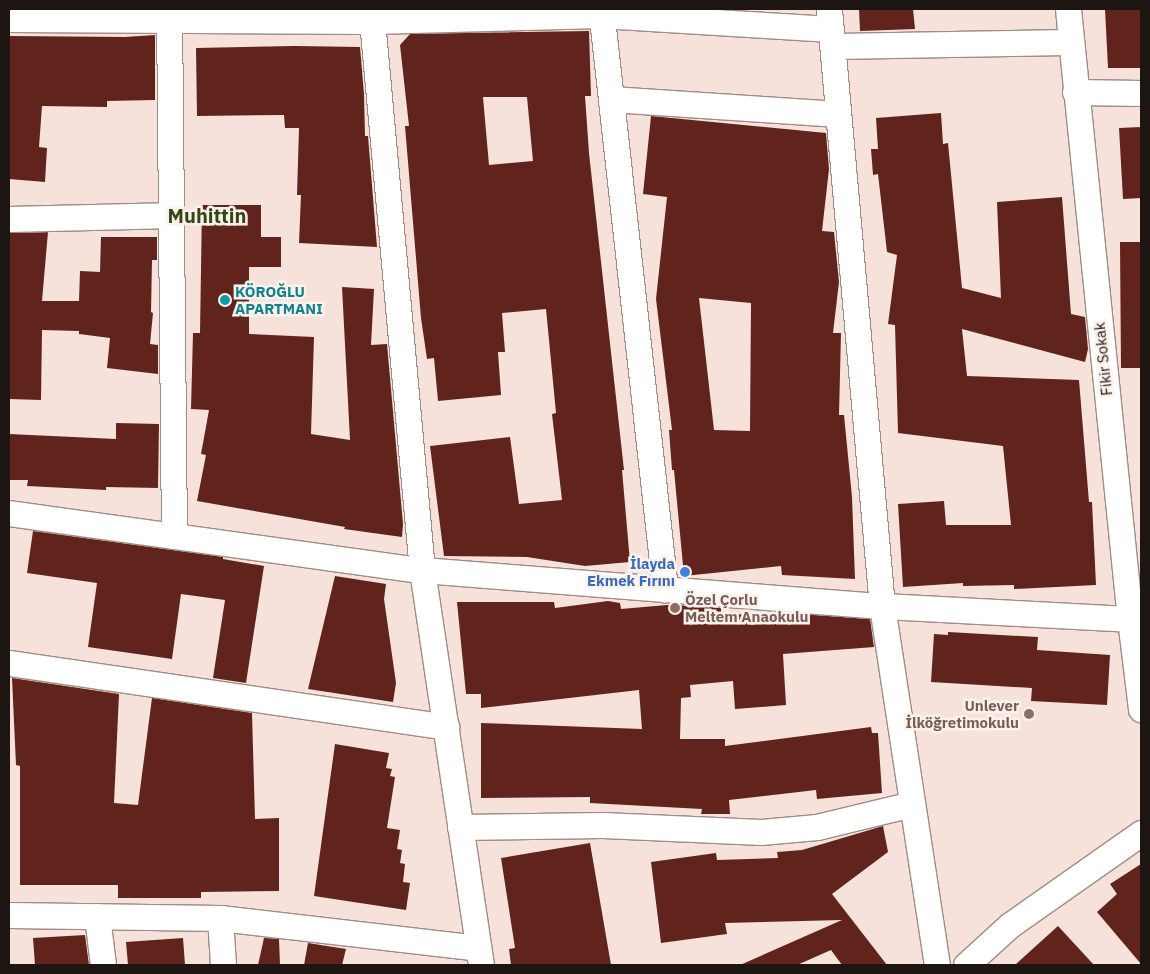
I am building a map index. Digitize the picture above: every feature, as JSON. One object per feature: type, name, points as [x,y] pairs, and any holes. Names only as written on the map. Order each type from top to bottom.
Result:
[{"type":"street","name":"Fikir Sokak","points":[[1068,9],[1130,620],[1141,709]]},
{"type":"street","points":[[9,19],[170,14],[372,15],[601,12],[1070,42]]},
{"type":"street","points":[[601,12],[665,589]]},
{"type":"street","points":[[170,14],[174,536]]},
{"type":"street","points":[[9,915],[220,918],[480,957],[422,570],[372,15]]},
{"type":"street","points":[[831,28],[882,606],[937,965]]},
{"type":"street","points":[[1075,92],[1141,93]]},
{"type":"street","points":[[612,99],[838,114]]},
{"type":"street","points":[[9,219],[172,215]]},
{"type":"street","points":[[9,513],[422,570],[882,606],[1130,620]]},
{"type":"street","points":[[9,663],[446,727]]},
{"type":"street","points":[[460,827],[603,825],[761,832],[817,827],[912,804]]},
{"type":"street","points":[[966,965],[1010,925],[1140,835]]},
{"type":"street","points":[[97,916],[103,965]]},
{"type":"street","points":[[220,918],[223,965]]},
{"type":"building","points":[[859,9],[913,9],[915,29],[860,31]]},
{"type":"building","points":[[1105,9],[1141,9],[1141,68],[1108,68]]},
{"type":"building","points":[[589,31],[591,96],[585,96],[589,153],[624,470],[622,470],[630,562],[585,566],[527,557],[444,556],[430,446],[510,437],[519,504],[562,500],[552,414],[556,413],[546,309],[502,313],[505,352],[498,352],[501,395],[438,401],[434,358],[427,359],[421,318],[405,126],[409,126],[400,45],[410,34]],"holes":[[[483,97],[527,97],[533,161],[489,165]]]},
{"type":"building","points":[[155,35],[155,100],[107,101],[107,107],[42,106],[39,147],[47,148],[45,182],[9,179],[9,36],[125,37]]},
{"type":"building","points":[[360,47],[365,136],[368,136],[377,247],[299,243],[301,195],[297,195],[299,128],[285,128],[284,115],[197,116],[196,48]]},
{"type":"building","points":[[941,113],[943,144],[948,143],[962,288],[1001,298],[997,202],[1062,197],[1071,314],[1085,317],[1088,349],[1085,362],[962,329],[967,376],[1079,380],[1089,502],[1092,502],[1096,585],[1014,589],[1014,585],[963,586],[963,583],[903,587],[898,504],[944,501],[946,525],[1011,525],[1003,446],[898,433],[895,325],[888,324],[897,255],[887,252],[878,174],[873,175],[871,149],[878,149],[876,118]]},
{"type":"building","points":[[651,116],[826,133],[829,169],[822,231],[834,232],[839,282],[833,333],[841,333],[839,415],[844,415],[852,497],[855,579],[782,575],[781,566],[684,576],[674,470],[672,470],[669,430],[672,430],[656,299],[667,197],[643,194]],"holes":[[[699,298],[751,303],[750,431],[714,430]]]},
{"type":"building","points":[[1141,127],[1141,198],[1123,199],[1119,128]]},
{"type":"building","points":[[202,205],[261,205],[261,237],[281,237],[281,267],[249,267],[249,334],[314,337],[311,434],[350,440],[342,287],[374,289],[371,345],[387,344],[403,524],[402,537],[344,529],[345,527],[197,501],[206,455],[201,454],[209,410],[191,409],[193,333],[200,333]]},
{"type":"building","points":[[48,232],[42,301],[79,301],[80,271],[100,272],[101,237],[157,237],[157,260],[152,260],[151,312],[153,313],[150,344],[158,345],[158,374],[107,368],[110,338],[79,334],[79,331],[42,330],[41,400],[9,399],[9,233]]},
{"type":"building","points":[[1120,242],[1141,242],[1141,368],[1121,368]]},
{"type":"building","points":[[116,423],[159,424],[158,488],[106,487],[106,490],[27,486],[28,480],[9,480],[9,434],[116,439]]},
{"type":"building","points":[[33,531],[223,557],[223,559],[264,566],[246,683],[213,678],[225,600],[181,594],[172,659],[88,647],[97,583],[27,573]]},
{"type":"building","points":[[335,576],[386,584],[384,599],[396,683],[393,702],[308,689]]},
{"type":"building","points":[[608,601],[620,603],[621,609],[667,605],[695,606],[721,608],[721,615],[784,613],[870,619],[874,647],[783,654],[786,705],[735,709],[733,681],[690,685],[691,697],[681,698],[680,739],[725,739],[725,746],[871,727],[872,733],[878,733],[882,793],[817,799],[816,790],[729,800],[730,814],[701,814],[702,809],[590,803],[590,797],[481,798],[481,723],[642,729],[639,690],[481,708],[481,694],[466,694],[457,602],[554,602],[555,608]]},
{"type":"building","points":[[948,632],[1038,637],[1037,650],[1110,655],[1107,705],[1031,701],[1032,688],[931,682],[934,634],[948,635]]},
{"type":"building","points":[[12,678],[119,694],[114,803],[138,805],[152,698],[252,713],[255,819],[279,818],[279,891],[201,892],[201,898],[118,898],[118,885],[20,885],[20,766],[16,765]]},
{"type":"building","points":[[335,744],[389,753],[386,768],[392,769],[390,776],[395,777],[387,828],[400,830],[397,849],[402,850],[400,863],[405,864],[403,882],[410,883],[406,910],[314,896]]},
{"type":"building","points":[[883,826],[888,852],[832,894],[887,965],[842,965],[831,950],[797,965],[740,965],[842,920],[725,923],[727,934],[661,943],[651,862],[716,853],[717,860],[778,858],[777,852],[802,850]]},
{"type":"building","points":[[590,843],[611,965],[511,965],[509,949],[515,948],[501,858]]},
{"type":"building","points":[[1141,864],[1141,964],[1097,912],[1117,894],[1110,884]]},
{"type":"building","points":[[1058,926],[1094,965],[1015,965],[1037,945]]},
{"type":"building","points":[[85,935],[89,965],[35,965],[33,938]]},
{"type":"building","points":[[183,938],[185,965],[128,965],[126,942]]},
{"type":"building","points":[[264,938],[279,939],[280,965],[258,965]]},
{"type":"building","points":[[308,943],[346,949],[342,965],[304,965]]},
{"type":"place","name":"KÖROĞLU APARTMANI","points":[[225,300]]},
{"type":"place","name":"İlayda Ekmek Fırını","points":[[685,572]]},
{"type":"place","name":"Özel Çorlu Meltem Anaokulu","points":[[675,608]]},
{"type":"place","name":"Unlever İlköğretimokulu","points":[[1029,714]]},
{"type":"district","name":"Muhittin","points":[[207,215]]}]
